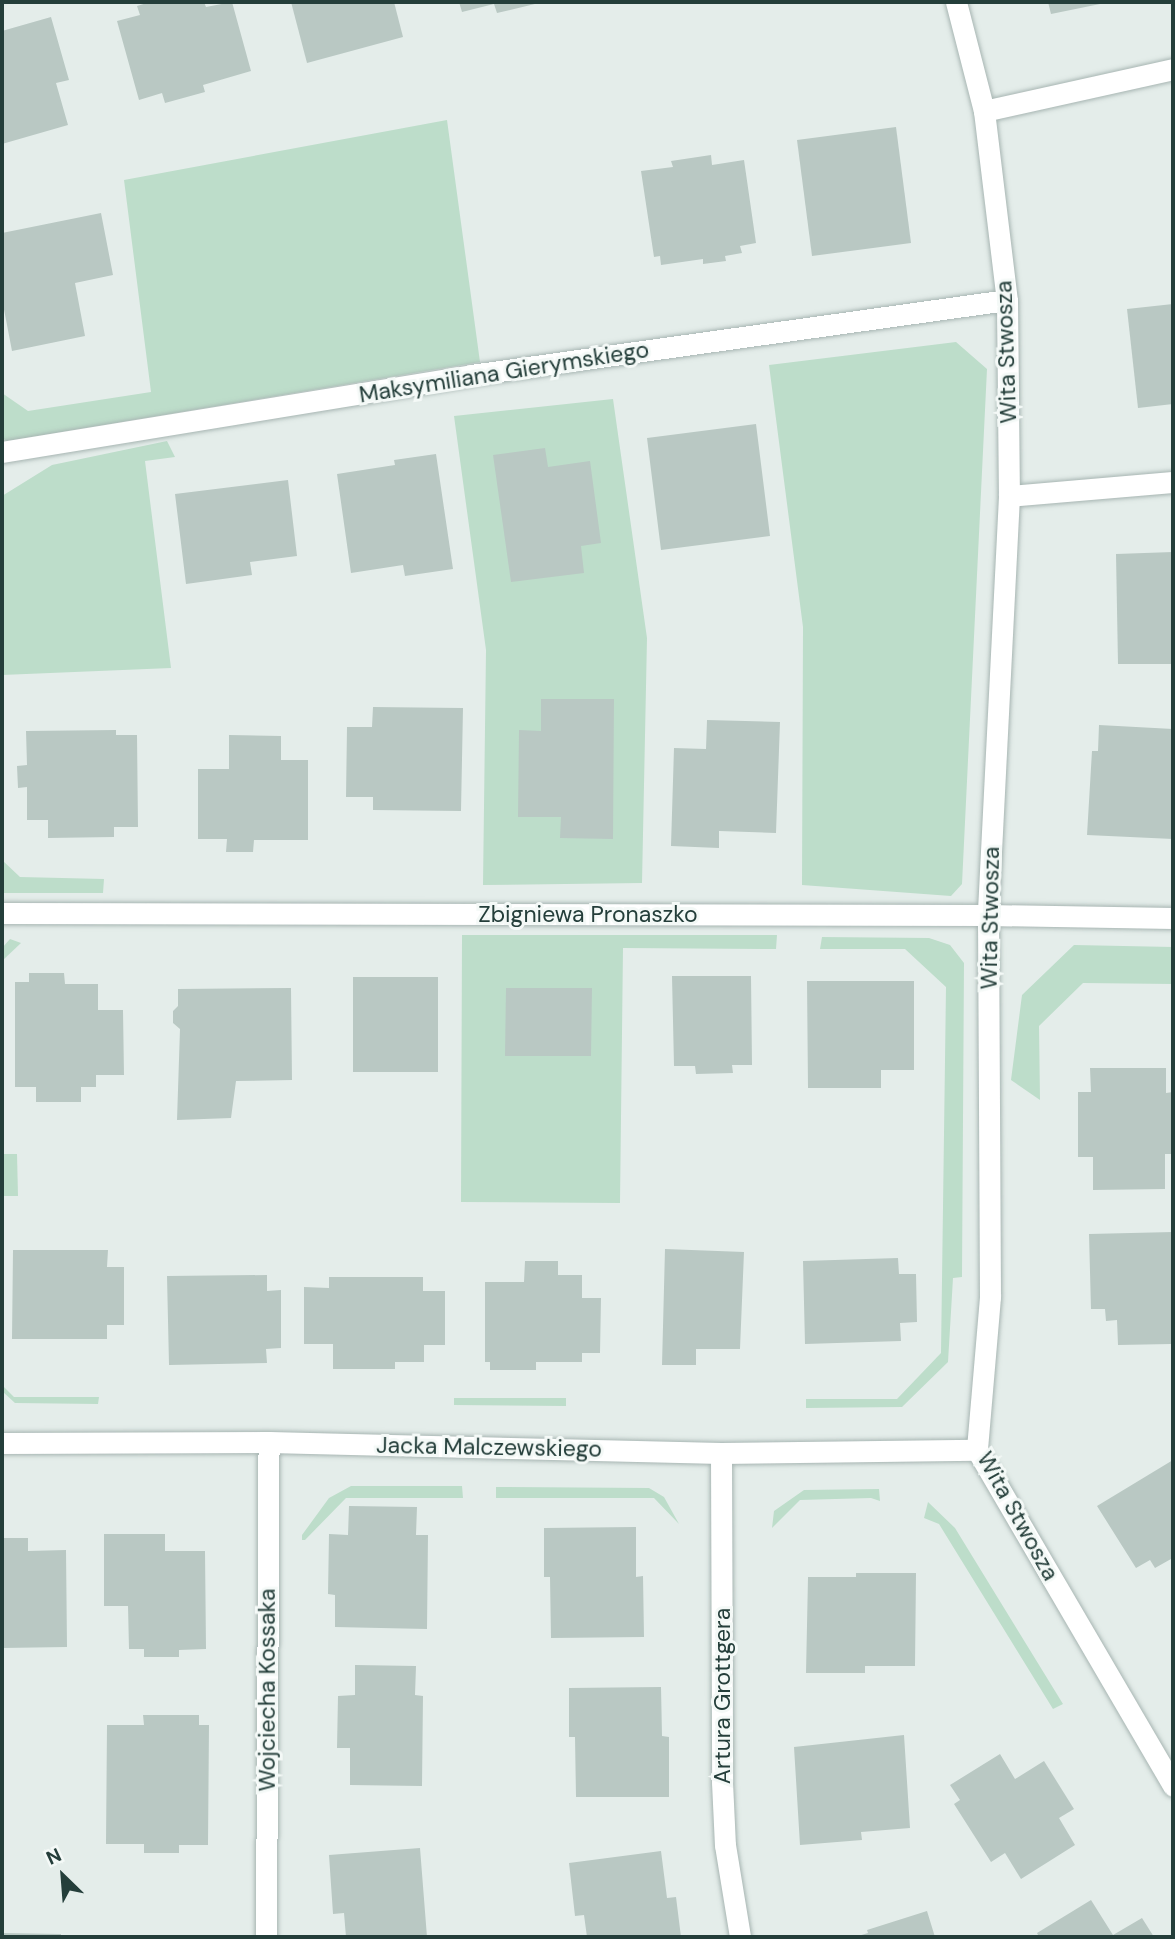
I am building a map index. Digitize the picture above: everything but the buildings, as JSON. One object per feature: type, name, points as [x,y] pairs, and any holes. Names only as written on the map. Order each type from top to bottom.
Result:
[{"type":"street","name":"Wita Stwosza","points":[[956,2],[984,111],[1007,300],[1009,496],[988,915],[990,1297],[977,1450],[1173,1786]]},
{"type":"street","points":[[984,111],[1173,69]]},
{"type":"street","name":"Maksymiliana Gierymskiego","points":[[2,452],[471,375],[1007,300]]},
{"type":"street","points":[[1009,496],[1173,482]]},
{"type":"street","name":"Zbigniewa Pronaszko","points":[[2,913],[988,915],[1173,918]]},
{"type":"street","name":"Jacka Malczewskiego","points":[[2,1443],[269,1442],[721,1453],[977,1450]]},
{"type":"street","name":"Wojciecha Kossaka","points":[[266,1937],[269,1442]]},
{"type":"street","name":"Artura Grottgera","points":[[721,1453],[722,1782],[725,1845],[740,1937]]},
{"type":"green space","points":[[447,120],[480,362],[7,441],[2,438],[2,393],[28,411],[151,392],[124,180]]},
{"type":"green space","points":[[956,342],[987,369],[962,884],[951,896],[802,885],[803,627],[769,365]]},
{"type":"green space","points":[[613,399],[647,638],[642,883],[483,885],[486,650],[454,416]]},
{"type":"green space","points":[[167,441],[175,457],[145,461],[171,668],[2,675],[2,496],[52,465]]},
{"type":"green space","points":[[2,860],[20,877],[104,879],[103,893],[2,893]]},
{"type":"green space","points":[[462,935],[777,935],[776,949],[623,948],[620,1203],[461,1202]]},
{"type":"green space","points":[[822,937],[929,938],[950,945],[964,963],[962,1277],[953,1278],[948,1362],[902,1407],[806,1408],[806,1399],[897,1399],[941,1353],[946,987],[905,949],[820,949]]},
{"type":"green space","points":[[10,939],[21,943],[2,961],[2,948]]},
{"type":"green space","points":[[1074,945],[1173,947],[1173,984],[1083,983],[1039,1026],[1040,1100],[1011,1080],[1022,995]]},
{"type":"green space","points":[[2,1154],[17,1154],[18,1196],[2,1196]]},
{"type":"green space","points":[[2,1385],[14,1397],[99,1397],[98,1404],[15,1403],[2,1391]]},
{"type":"green space","points":[[454,1398],[566,1398],[566,1406],[454,1405]]},
{"type":"green space","points":[[351,1486],[462,1486],[463,1498],[346,1498],[302,1540],[302,1535],[329,1498]]},
{"type":"green space","points":[[496,1487],[649,1488],[664,1497],[679,1524],[654,1498],[496,1498]]},
{"type":"green space","points":[[879,1489],[880,1501],[871,1498],[800,1500],[772,1528],[774,1511],[804,1490]]},
{"type":"green space","points":[[928,1502],[955,1528],[1063,1704],[1053,1709],[939,1524],[924,1518]]}]
